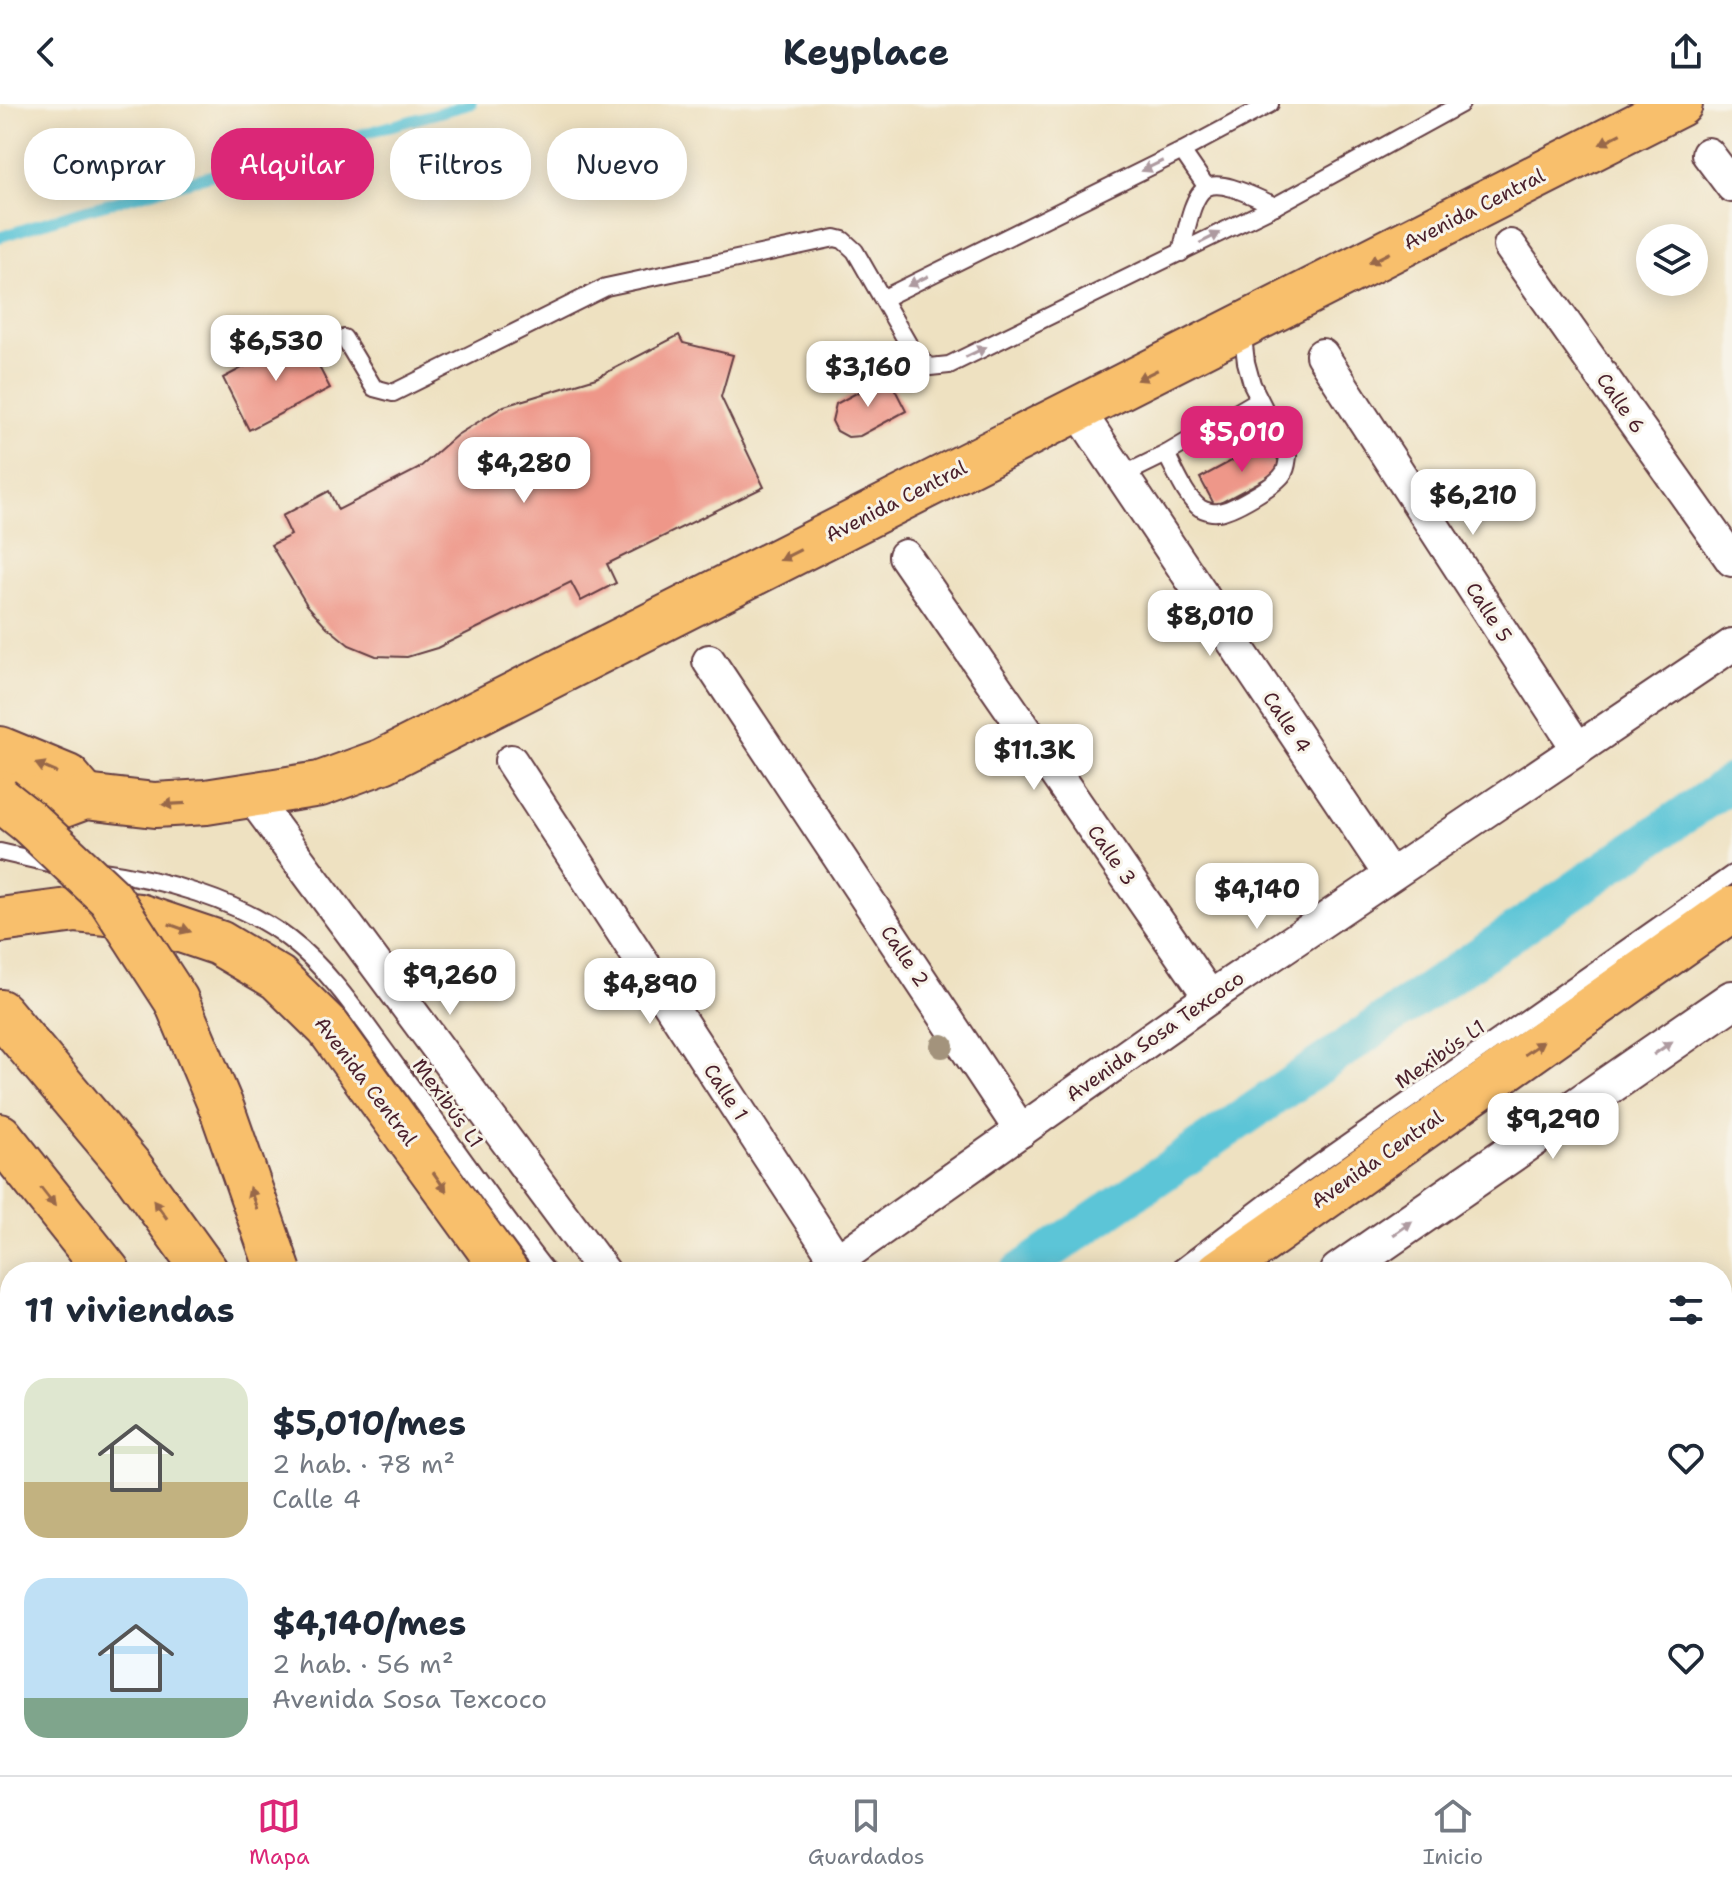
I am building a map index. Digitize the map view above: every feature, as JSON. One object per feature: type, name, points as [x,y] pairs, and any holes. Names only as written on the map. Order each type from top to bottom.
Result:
[{"type":"highway","name":"Avenida Central","points":[[0,796],[61,806],[85,797],[155,805],[251,796],[320,784],[383,761],[1680,104]]},
{"type":"highway","points":[[0,749],[68,777],[85,797]]},
{"type":"highway","points":[[0,796],[110,898],[176,1000],[222,1109],[276,1262]]},
{"type":"highway","name":"Avenida Central","points":[[1233,1262],[1732,909]]},
{"type":"highway","name":"Avenida Central","points":[[0,920],[76,910],[139,916],[219,943],[278,978],[328,1027],[499,1262]]},
{"type":"highway","points":[[0,1012],[131,1168],[199,1262]]},
{"type":"highway","points":[[0,1136],[100,1262]]},
{"type":"street","points":[[1708,154],[1732,186]]},
{"type":"street","name":"Calle 6","points":[[1510,246],[1732,560]]},
{"type":"street","name":"Calle 5","points":[[1322,355],[1578,749]]},
{"type":"street","name":"Calle 4","points":[[1077,409],[1390,875]]},
{"type":"street","name":"Calle 3","points":[[905,556],[1210,997]]},
{"type":"street","name":"Avenida Sosa Texcoco","points":[[836,1262],[1210,997],[1732,645]]},
{"type":"street","name":"Calle 2","points":[[709,661],[1021,1131]]},
{"type":"street","name":"Calle 1","points":[[511,761],[826,1262]]},
{"type":"street","points":[[251,796],[597,1262]]},
{"type":"street","points":[[1353,1262],[1732,1000]]},
{"type":"lane","points":[[884,298],[1182,151],[1270,104]]},
{"type":"lane","points":[[344,338],[374,388],[393,393],[606,287],[835,238],[850,244],[855,251],[914,354],[930,367],[940,367],[1275,206],[1461,104]]},
{"type":"lane","points":[[1182,151],[1206,186]]},
{"type":"lane","points":[[1181,253],[1196,196],[1206,186],[1220,184],[1237,188],[1275,206]]},
{"type":"lane","points":[[1166,454],[1193,500],[1209,512],[1219,513],[1229,509],[1275,483],[1287,467],[1288,456],[1258,400],[1246,362],[1242,328]]},
{"type":"lane","points":[[1121,476],[1166,454],[1258,400]]},
{"type":"lane","name":"Mexibús L1","points":[[0,852],[54,864],[131,874],[218,901],[289,939],[312,959],[351,1003],[539,1262]]},
{"type":"lane","name":"Mexibús L1","points":[[1188,1262],[1305,1173],[1732,874]]},
{"type":"building","points":[[679,335],[683,343],[733,355],[721,397],[764,487],[607,564],[616,583],[581,601],[571,582],[437,648],[407,657],[376,656],[349,645],[307,605],[271,545],[291,535],[282,516],[329,491],[338,510],[418,469],[457,435],[504,406],[596,378]]},
{"type":"building","points":[[303,336],[330,388],[249,430],[223,378]]},
{"type":"building","points":[[888,376],[906,411],[860,436],[848,437],[837,431],[832,421],[836,404]]},
{"type":"building","points":[[1268,441],[1283,469],[1215,506],[1200,478]]},
{"type":"waterway","points":[[0,237],[74,213],[471,104]]},
{"type":"waterway","points":[[1034,1262],[1732,782]]}]
